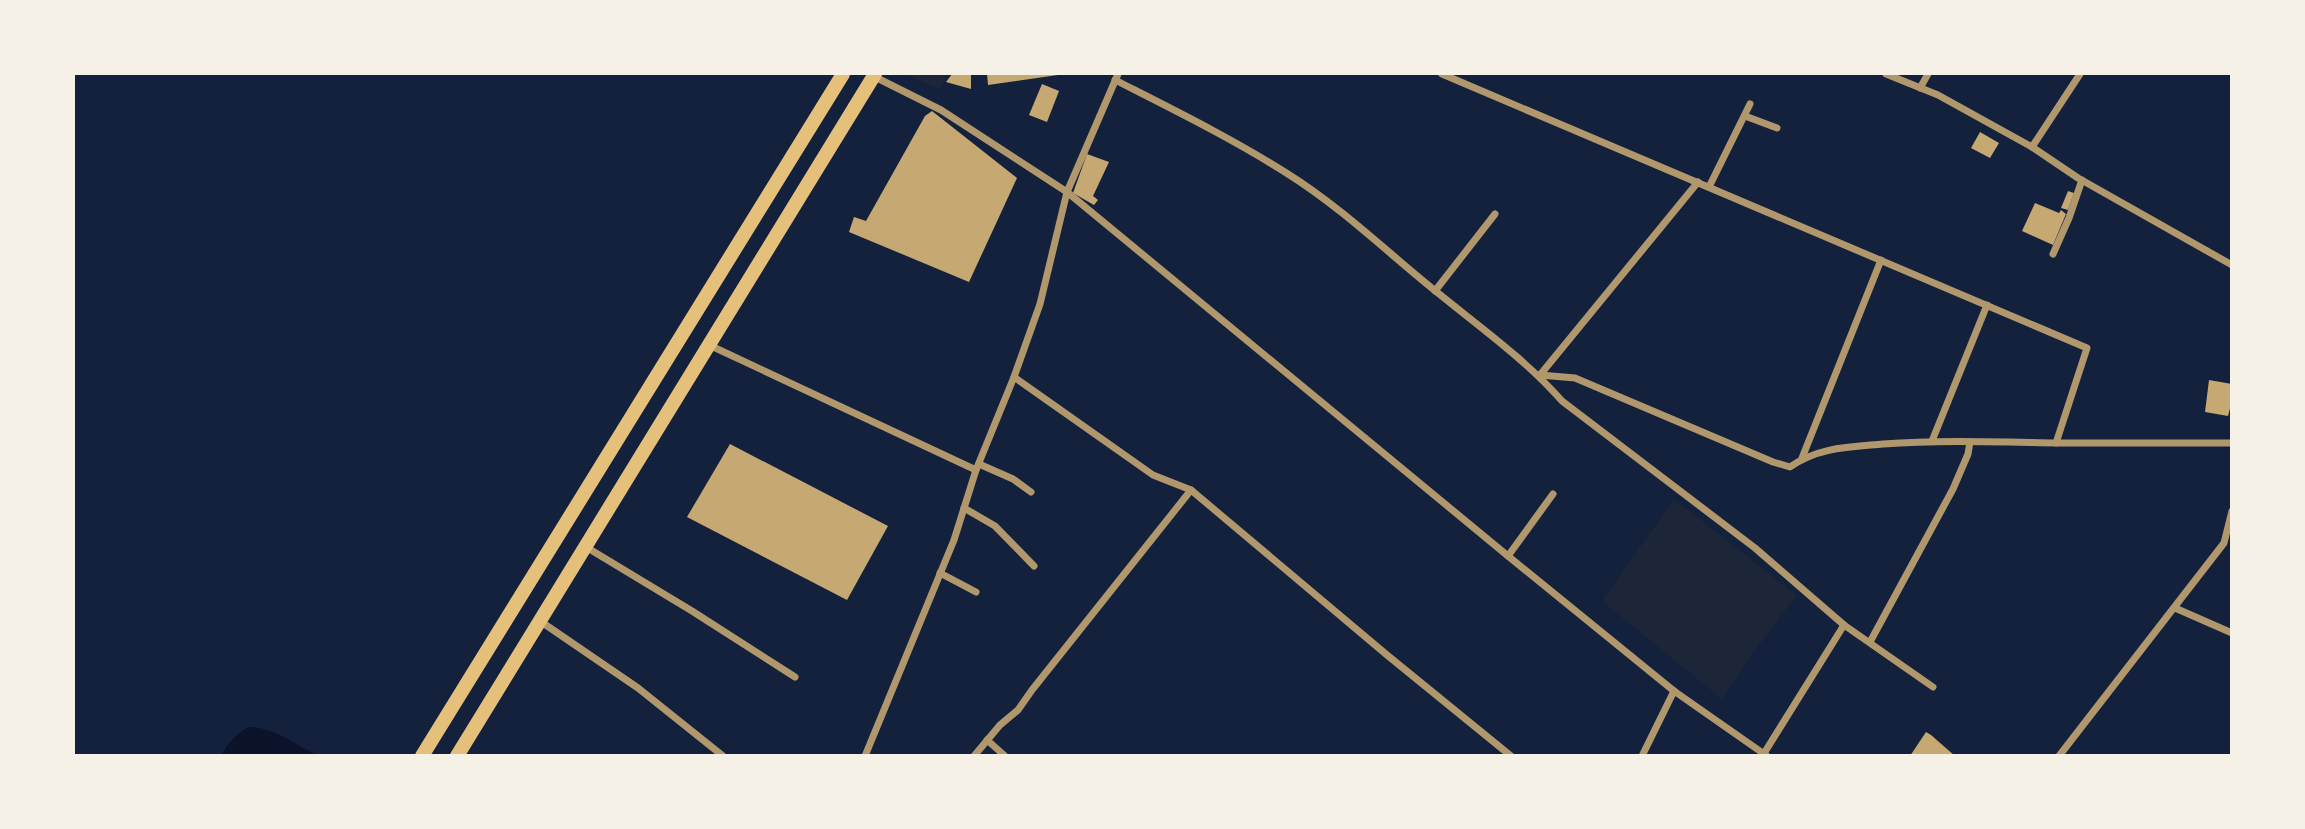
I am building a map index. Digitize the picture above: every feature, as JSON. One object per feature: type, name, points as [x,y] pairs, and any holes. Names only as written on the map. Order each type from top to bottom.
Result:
[{"type":"highway","points":[[422,755],[843,74]]},
{"type":"highway","points":[[457,755],[872,74]]},
{"type":"street","points":[[872,74],[941,110],[1067,192],[1675,691],[1764,754],[1844,625]]},
{"type":"street","points":[[1442,74],[2087,348],[2056,443]]},
{"type":"street","points":[[1886,74],[1938,95],[2032,147],[2082,180],[2231,265]]},
{"type":"street","points":[[1920,88],[1928,74]]},
{"type":"street","points":[[2032,147],[2080,74]]},
{"type":"street","points":[[865,755],[954,540],[977,467],[1040,304],[1067,192],[1117,77],[1289,175],[1351,219],[1540,375],[1562,401],[1755,548],[1844,625],[1933,687]]},
{"type":"street","points":[[1709,187],[1750,104]]},
{"type":"street","points":[[1745,116],[1777,128]]},
{"type":"street","points":[[2053,254],[2082,180]]},
{"type":"street","points":[[1540,375],[1698,182]]},
{"type":"street","points":[[1435,290],[1496,214]]},
{"type":"street","points":[[1802,458],[1881,260]]},
{"type":"street","points":[[1933,441],[1987,305]]},
{"type":"street","points":[[709,345],[977,467],[1013,480],[1031,492]]},
{"type":"street","points":[[1540,375],[1575,378],[1790,467],[1802,458],[1830,449],[1933,441],[2231,443]]},
{"type":"street","points":[[1014,377],[1153,475],[1191,490],[1377,647],[1511,755]]},
{"type":"street","points":[[1870,642],[1953,489],[1968,454],[1970,442]]},
{"type":"street","points":[[974,755],[1000,725],[1018,710],[1191,490]]},
{"type":"street","points":[[1508,556],[1553,494]]},
{"type":"street","points":[[964,508],[995,526],[1034,566]]},
{"type":"street","points":[[2059,755],[2228,545],[2231,511]]},
{"type":"street","points":[[585,546],[795,677]]},
{"type":"street","points":[[940,573],[976,593]]},
{"type":"street","points":[[2175,608],[2231,633]]},
{"type":"street","points":[[540,621],[638,688],[723,755]]},
{"type":"street","points":[[1642,755],[1675,691]]},
{"type":"street","points":[[987,740],[1005,755]]},
{"type":"shaded area","points":[[904,74],[948,74],[940,89]]},
{"type":"shaded area","points":[[1674,499],[1797,595],[1722,699],[1602,601]]},
{"type":"shaded area","points":[[248,727],[276,733],[318,755],[222,755],[232,739]]},
{"type":"building","points":[[952,74],[971,74],[971,89],[946,82]]},
{"type":"building","points":[[987,74],[1058,74],[1058,75],[988,85]]},
{"type":"building","points":[[1042,84],[1059,91],[1047,122],[1029,115]]},
{"type":"building","points":[[932,111],[1017,178],[969,282],[849,232],[854,217],[866,221],[925,116]]},
{"type":"building","points":[[1980,132],[1999,143],[1990,158],[1971,148]]},
{"type":"building","points":[[1087,154],[1109,162],[1093,196],[1098,200],[1094,205],[1073,193]]},
{"type":"building","points":[[2068,191],[2074,193],[2068,210],[2061,208]]},
{"type":"building","points":[[2035,203],[2066,214],[2053,245],[2022,231]]},
{"type":"building","points":[[2209,380],[2232,384],[2232,401],[2228,416],[2205,412]]},
{"type":"building","points":[[730,444],[888,526],[847,600],[687,517]]},
{"type":"building","points":[[1926,732],[1931,735],[1955,756],[1910,756]]}]
